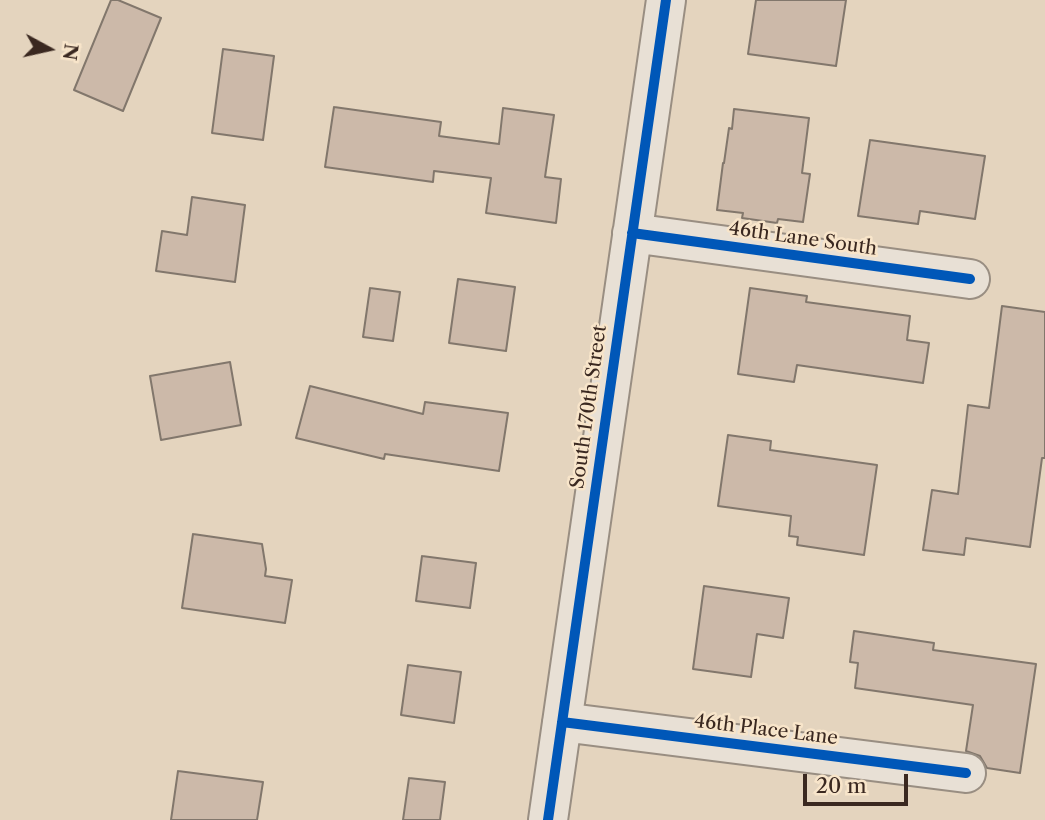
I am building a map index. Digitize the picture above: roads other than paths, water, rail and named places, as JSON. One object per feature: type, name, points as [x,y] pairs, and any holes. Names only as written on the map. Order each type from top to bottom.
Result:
[{"type":"street","name":"South 170th Street","points":[[548,820],[666,0]]},
{"type":"street","name":"46th Lane South","points":[[632,233],[970,279]]},
{"type":"street","name":"46th Place Lane","points":[[562,722],[966,774]]}]
